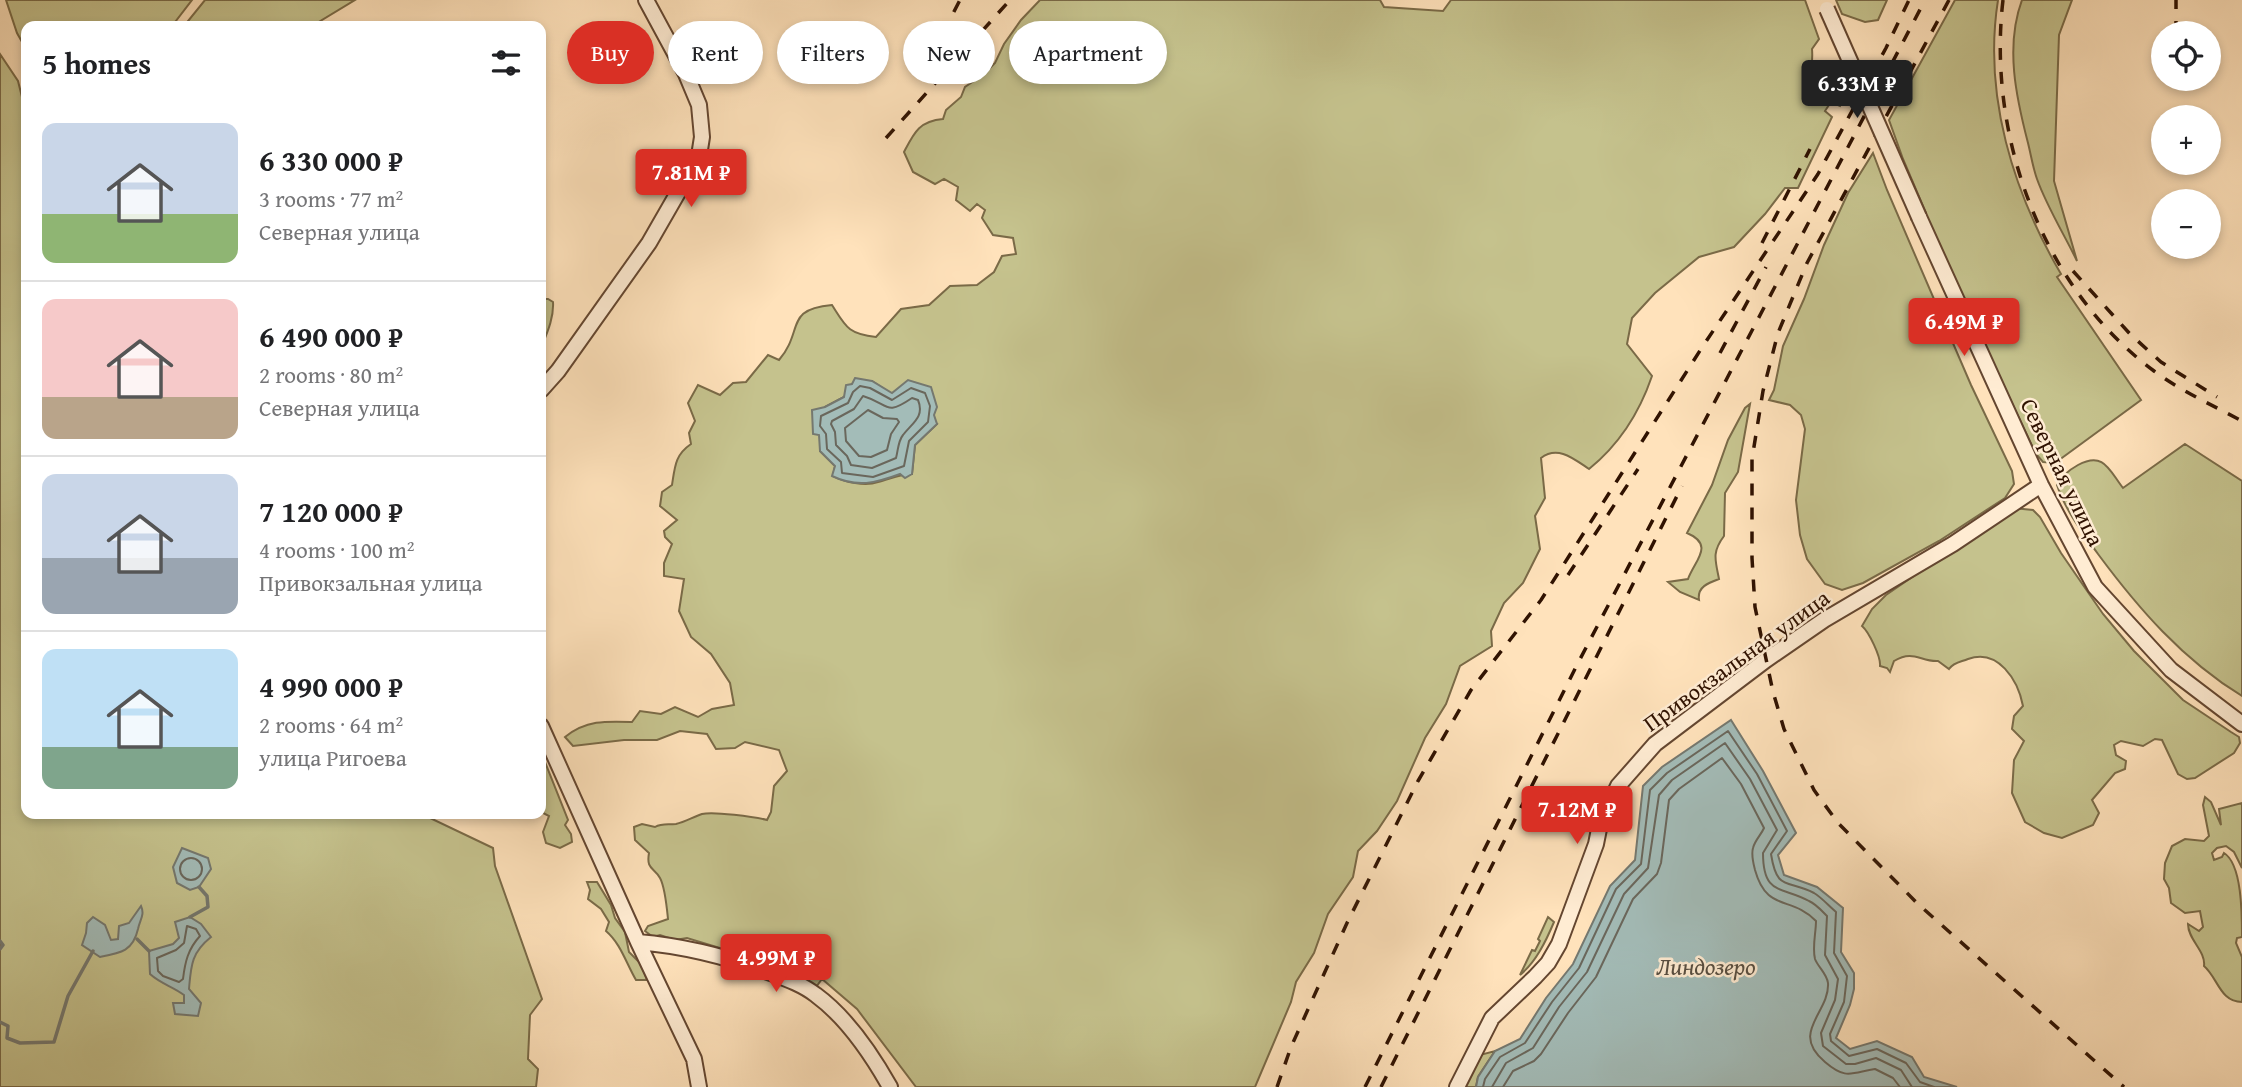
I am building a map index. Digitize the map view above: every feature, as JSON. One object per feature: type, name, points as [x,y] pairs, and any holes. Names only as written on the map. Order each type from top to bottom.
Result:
[{"type":"street","points":[[546,384],[649,243],[699,156],[702,137],[699,105],[686,74],[646,0]]},
{"type":"street","name":"Северная улица","points":[[1825,5],[2041,485],[2095,586],[2171,670],[2242,724]]},
{"type":"street","name":"Привокзальная улица","points":[[1457,1087],[1492,1018],[1542,970],[1559,944],[1596,844],[1600,824],[1618,786],[1655,744],[1824,620],[1953,544],[2041,485]]},
{"type":"street","points":[[546,737],[694,1059],[699,1087]]},
{"type":"street","points":[[638,942],[674,945],[727,957],[793,982],[816,995],[857,1038],[890,1087]]},
{"type":"shaded area","points":[[6,0],[192,0],[176,21],[21,21],[21,40]]},
{"type":"shaded area","points":[[205,0],[355,0],[320,21],[188,21]]},
{"type":"shaded area","points":[[1040,0],[1380,0],[1384,7],[1443,11],[1451,0],[1805,0],[1819,39],[1812,49],[1812,74],[1823,90],[1840,91],[1845,95],[1840,106],[1831,102],[1825,111],[1832,117],[1798,188],[1785,188],[1734,247],[1699,257],[1655,293],[1632,318],[1627,344],[1652,376],[1635,416],[1619,439],[1589,469],[1560,453],[1547,454],[1541,458],[1545,498],[1535,516],[1540,549],[1523,583],[1504,603],[1491,631],[1492,646],[1460,666],[1446,704],[1425,738],[1397,801],[1377,831],[1358,851],[1353,877],[1328,914],[1314,953],[1296,982],[1291,1002],[1255,1087],[916,1087],[857,1009],[822,979],[816,987],[756,959],[687,938],[675,940],[660,935],[653,937],[645,931],[648,926],[668,919],[668,915],[662,882],[650,865],[649,853],[635,840],[634,827],[642,824],[655,827],[676,824],[707,813],[767,820],[771,812],[774,786],[787,771],[779,750],[745,742],[735,748],[716,749],[707,734],[680,731],[657,740],[624,740],[573,746],[565,737],[589,725],[632,722],[640,711],[661,714],[675,707],[698,717],[712,709],[734,705],[730,683],[711,654],[691,637],[679,611],[684,579],[664,576],[664,563],[672,544],[665,537],[664,531],[677,520],[660,506],[662,492],[672,485],[679,457],[691,444],[689,433],[695,421],[688,403],[698,385],[720,395],[733,383],[746,382],[768,355],[779,360],[797,323],[807,311],[832,305],[853,331],[876,337],[901,309],[929,305],[950,286],[977,285],[994,272],[1002,256],[1016,254],[1013,238],[993,235],[982,218],[985,210],[977,204],[970,211],[956,200],[958,187],[944,179],[935,184],[913,172],[904,152],[918,129],[928,122],[943,119],[946,110],[961,97],[969,84],[995,84],[995,63],[1009,37],[1009,84],[1167,84],[1167,21],[1020,21]],"holes":[[[872,381],[937,424],[915,445],[912,474],[867,484],[833,476],[835,466],[820,451],[825,407],[844,397],[852,384]]]},
{"type":"shaded area","points":[[1836,0],[1887,0],[1878,20],[1865,22],[1842,14]]},
{"type":"shaded area","points":[[1955,0],[1998,0],[1994,36],[1995,71],[2006,142],[2016,176],[2044,243],[2061,274],[2057,277],[2141,400],[2055,463],[2043,462],[2036,454],[1925,219],[1926,213],[1889,120]]},
{"type":"shaded area","points":[[2022,0],[2072,0],[2059,35],[2054,181],[2077,261],[2037,179],[2020,108],[2013,53]]},
{"type":"shaded area","points":[[0,54],[18,81],[21,93],[21,819],[432,819],[493,848],[495,866],[542,999],[530,1015],[528,1059],[538,1069],[536,1087],[0,1087]]},
{"type":"shaded area","points":[[1873,153],[1971,385],[2012,471],[2014,484],[2005,498],[1939,541],[1863,583],[1842,590],[1825,584],[1807,559],[1800,535],[1796,500],[1805,429],[1801,415],[1790,405],[1769,400],[1774,390],[1783,346],[1824,245],[1848,193]]},
{"type":"shaded area","points":[[546,299],[553,302],[546,335]]},
{"type":"shaded area","points":[[1750,404],[1738,472],[1725,493],[1724,536],[1716,556],[1719,579],[1702,589],[1699,600],[1680,592],[1668,582],[1688,579],[1701,553],[1700,543],[1687,533],[1712,485],[1728,440],[1745,408]]},
{"type":"shaded area","points":[[2185,444],[2242,481],[2242,696],[2200,666],[2146,613],[2081,530],[2057,485],[2072,469],[2094,460],[2105,464],[2123,488]]},
{"type":"shaded area","points":[[2013,508],[2033,510],[2040,517],[2103,614],[2134,651],[2183,700],[2239,737],[2240,743],[2234,753],[2195,778],[2187,779],[2178,774],[2162,740],[2155,739],[2143,746],[2121,741],[2114,745],[2116,755],[2126,761],[2125,769],[2115,773],[2092,800],[2099,813],[2093,825],[2062,838],[2044,833],[2025,822],[2012,793],[2014,760],[2024,741],[2012,729],[2014,716],[2023,706],[2017,686],[2005,669],[1989,658],[1968,659],[1949,669],[1938,661],[1907,656],[1894,661],[1890,672],[1880,666],[1874,645],[1862,626],[1872,609],[1886,595]]},
{"type":"shaded area","points":[[546,765],[568,820],[565,825],[571,834],[572,842],[560,848],[546,843],[543,832],[549,816],[546,814]]},
{"type":"shaded area","points":[[2205,797],[2211,802],[2221,825],[2219,809],[2242,803],[2242,868],[2234,852],[2226,846],[2217,848],[2212,853],[2214,860],[2222,857],[2224,853],[2230,859],[2238,878],[2242,937],[2237,938],[2236,943],[2242,957],[2242,1002],[2224,994],[2204,966],[2188,924],[2199,931],[2203,927],[2200,911],[2185,913],[2171,903],[2169,888],[2164,879],[2165,863],[2172,846],[2185,839],[2204,841],[2209,836],[2203,805]]},
{"type":"shaded area","points":[[587,882],[597,882],[625,932],[629,952],[641,964],[647,980],[636,980],[619,948],[606,931],[609,922],[601,909],[588,899],[590,890]]},
{"type":"shaded area","points":[[1548,917],[1554,922],[1548,936],[1536,958],[1520,975],[1532,950],[1535,951],[1540,941],[1538,939]]},
{"type":"shaded area","points":[[1495,1051],[1478,1077],[1476,1087],[1460,1087],[1472,1057]]},
{"type":"water","points":[[855,378],[872,381],[892,393],[908,380],[931,387],[937,407],[934,415],[937,424],[915,445],[912,474],[905,478],[900,474],[875,482],[858,483],[832,476],[835,466],[820,451],[819,435],[813,434],[812,410],[825,407],[844,397],[846,385],[852,384]]},
{"type":"water","name":"Линдозеро","points":[[1731,720],[1763,771],[1796,833],[1778,855],[1784,875],[1817,887],[1843,908],[1841,952],[1854,973],[1854,989],[1836,1038],[1850,1049],[1877,1041],[1912,1057],[1924,1077],[1957,1087],[1476,1087],[1478,1077],[1495,1051],[1520,1039],[1546,998],[1573,964],[1610,886],[1635,860],[1643,786],[1662,767]]},
{"type":"water","points":[[182,848],[208,858],[211,869],[199,887],[190,890],[177,883],[173,867]]},
{"type":"water","points":[[141,906],[142,915],[136,936],[125,950],[100,957],[82,945],[87,923],[93,917],[105,925],[111,940],[118,939],[119,926],[129,923]]},
{"type":"water","points":[[190,917],[201,924],[211,937],[199,949],[192,967],[189,989],[201,1003],[198,1016],[175,1014],[173,1003],[184,1003],[184,995],[150,974],[149,951],[173,944],[179,938],[175,922]]},
{"type":"waterway","points":[[190,917],[208,907],[207,896],[199,887]]},
{"type":"waterway","points":[[137,939],[149,951]]},
{"type":"waterway","points":[[0,941],[3,945],[0,949]]},
{"type":"waterway","points":[[0,1022],[8,1026],[7,1038],[20,1043],[54,1042],[68,996],[93,951]]},
{"type":"railway","points":[[949,21],[960,0]]},
{"type":"railway","points":[[886,138],[1010,0]]},
{"type":"railway","points":[[1277,1087],[1291,1047],[1347,923],[1418,781],[1471,690],[1541,600],[1701,349],[1818,174],[1909,0]]},
{"type":"railway","points":[[1365,1087],[1578,663],[1925,0]]},
{"type":"railway","points":[[1949,0],[1807,263],[1778,333],[1763,391],[1752,459],[1755,607],[1773,692],[1784,729],[1814,790],[1838,823],[1918,904],[2124,1087]]},
{"type":"railway","points":[[2003,0],[2000,52],[2004,104],[2014,155],[2030,205],[2053,253],[2081,297],[2115,337],[2164,378],[2242,421]]},
{"type":"railway","points":[[2176,0],[2176,21]]},
{"type":"railway","points":[[1762,243],[1810,149]]},
{"type":"railway","points":[[1720,353],[1766,267]]},
{"type":"railway","points":[[2073,271],[2130,334],[2161,362],[2217,397]]},
{"type":"railway","points":[[1568,575],[1638,469]]},
{"type":"railway","points":[[1381,1087],[1682,486]]}]
